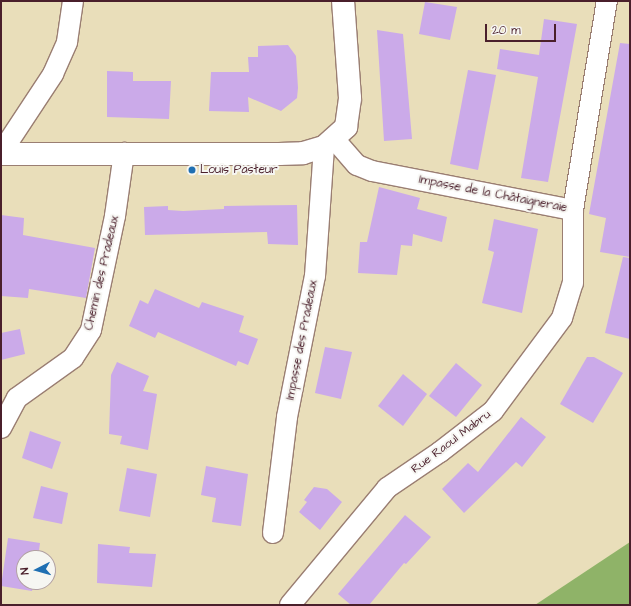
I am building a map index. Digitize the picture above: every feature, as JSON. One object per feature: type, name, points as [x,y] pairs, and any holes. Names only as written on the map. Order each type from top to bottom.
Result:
[{"type":"main road","points":[[1,153],[279,154],[303,153],[329,143],[346,127],[350,98],[343,1]]},
{"type":"street","points":[[1,153],[53,74],[67,42],[73,1]]},
{"type":"street","name":"Impasse de la Châtaigneraie","points":[[329,143],[357,165],[372,171],[573,210],[607,1]]},
{"type":"street","name":"Impasse des Pradeaux","points":[[273,533],[287,417],[315,276],[329,143]]},
{"type":"street","name":"Chemin des Pradeaux","points":[[1,428],[17,398],[73,358],[91,330],[115,216],[124,153]]},
{"type":"street","name":"Rue Raoul Mabru","points":[[290,605],[388,488],[440,452],[493,411],[562,318],[573,282],[573,210]]},
{"type":"green space","points":[[630,542],[630,605],[535,605]]},
{"type":"building","points":[[425,2],[457,7],[450,40],[419,34]]},
{"type":"building","points":[[544,19],[577,24],[548,182],[521,178],[538,77],[497,69],[500,49],[539,55]]},
{"type":"building","points":[[377,30],[403,34],[412,139],[384,141]]},
{"type":"building","points":[[620,43],[630,44],[630,257],[600,252],[606,218],[589,214]]},
{"type":"building","points":[[288,45],[296,56],[298,88],[297,98],[281,111],[248,97],[249,112],[209,111],[211,72],[249,72],[248,57],[258,57],[258,46]]},
{"type":"building","points":[[468,70],[496,75],[478,170],[450,164]]},
{"type":"building","points":[[107,71],[133,72],[133,81],[171,81],[169,119],[107,117]]},
{"type":"building","points":[[379,187],[420,198],[417,209],[447,217],[442,242],[413,234],[412,246],[401,245],[397,275],[358,273],[360,242],[367,242]]},
{"type":"building","points":[[297,205],[298,245],[268,244],[267,232],[145,235],[144,207],[168,206],[168,210],[183,211],[224,209],[224,206]]},
{"type":"building","points":[[1,215],[24,218],[23,235],[95,248],[86,298],[29,289],[28,298],[1,296]]},
{"type":"building","points":[[494,219],[538,229],[522,313],[482,303],[494,252],[488,250]]},
{"type":"building","points":[[623,257],[630,258],[630,339],[605,333]]},
{"type":"building","points":[[155,289],[199,308],[202,302],[244,316],[239,332],[258,339],[248,365],[238,361],[236,366],[158,332],[155,338],[129,326],[140,300],[148,304]]},
{"type":"building","points":[[20,329],[25,354],[1,360],[1,333]]},
{"type":"building","points":[[325,347],[352,352],[341,399],[315,393]]},
{"type":"building","points":[[587,357],[594,357],[623,373],[593,423],[560,404]]},
{"type":"building","points":[[117,362],[149,376],[143,391],[157,394],[148,450],[120,444],[122,436],[109,434],[111,375]]},
{"type":"building","points":[[456,363],[482,385],[456,417],[429,396]]},
{"type":"building","points":[[403,374],[427,394],[403,426],[378,406]]},
{"type":"building","points":[[521,417],[546,437],[522,467],[516,462],[464,513],[442,489],[468,463],[478,472]]},
{"type":"building","points":[[30,431],[61,442],[52,469],[22,458]]},
{"type":"building","points":[[206,466],[248,474],[241,526],[212,522],[216,498],[201,495]]},
{"type":"building","points":[[127,468],[157,474],[150,517],[119,511]]},
{"type":"building","points":[[41,486],[68,493],[62,524],[33,518]]},
{"type":"building","points":[[314,487],[327,489],[342,502],[320,530],[299,512],[307,502],[304,500]]},
{"type":"building","points":[[405,515],[431,537],[406,564],[404,563],[369,605],[351,605],[338,594]]},
{"type":"building","points":[[8,538],[40,543],[39,550],[16,550],[16,588],[1,586]]},
{"type":"building","points":[[98,544],[130,547],[129,553],[156,554],[152,587],[97,583]]},
{"type":"place","name":"Louis Pasteur","points":[[192,170]]}]
